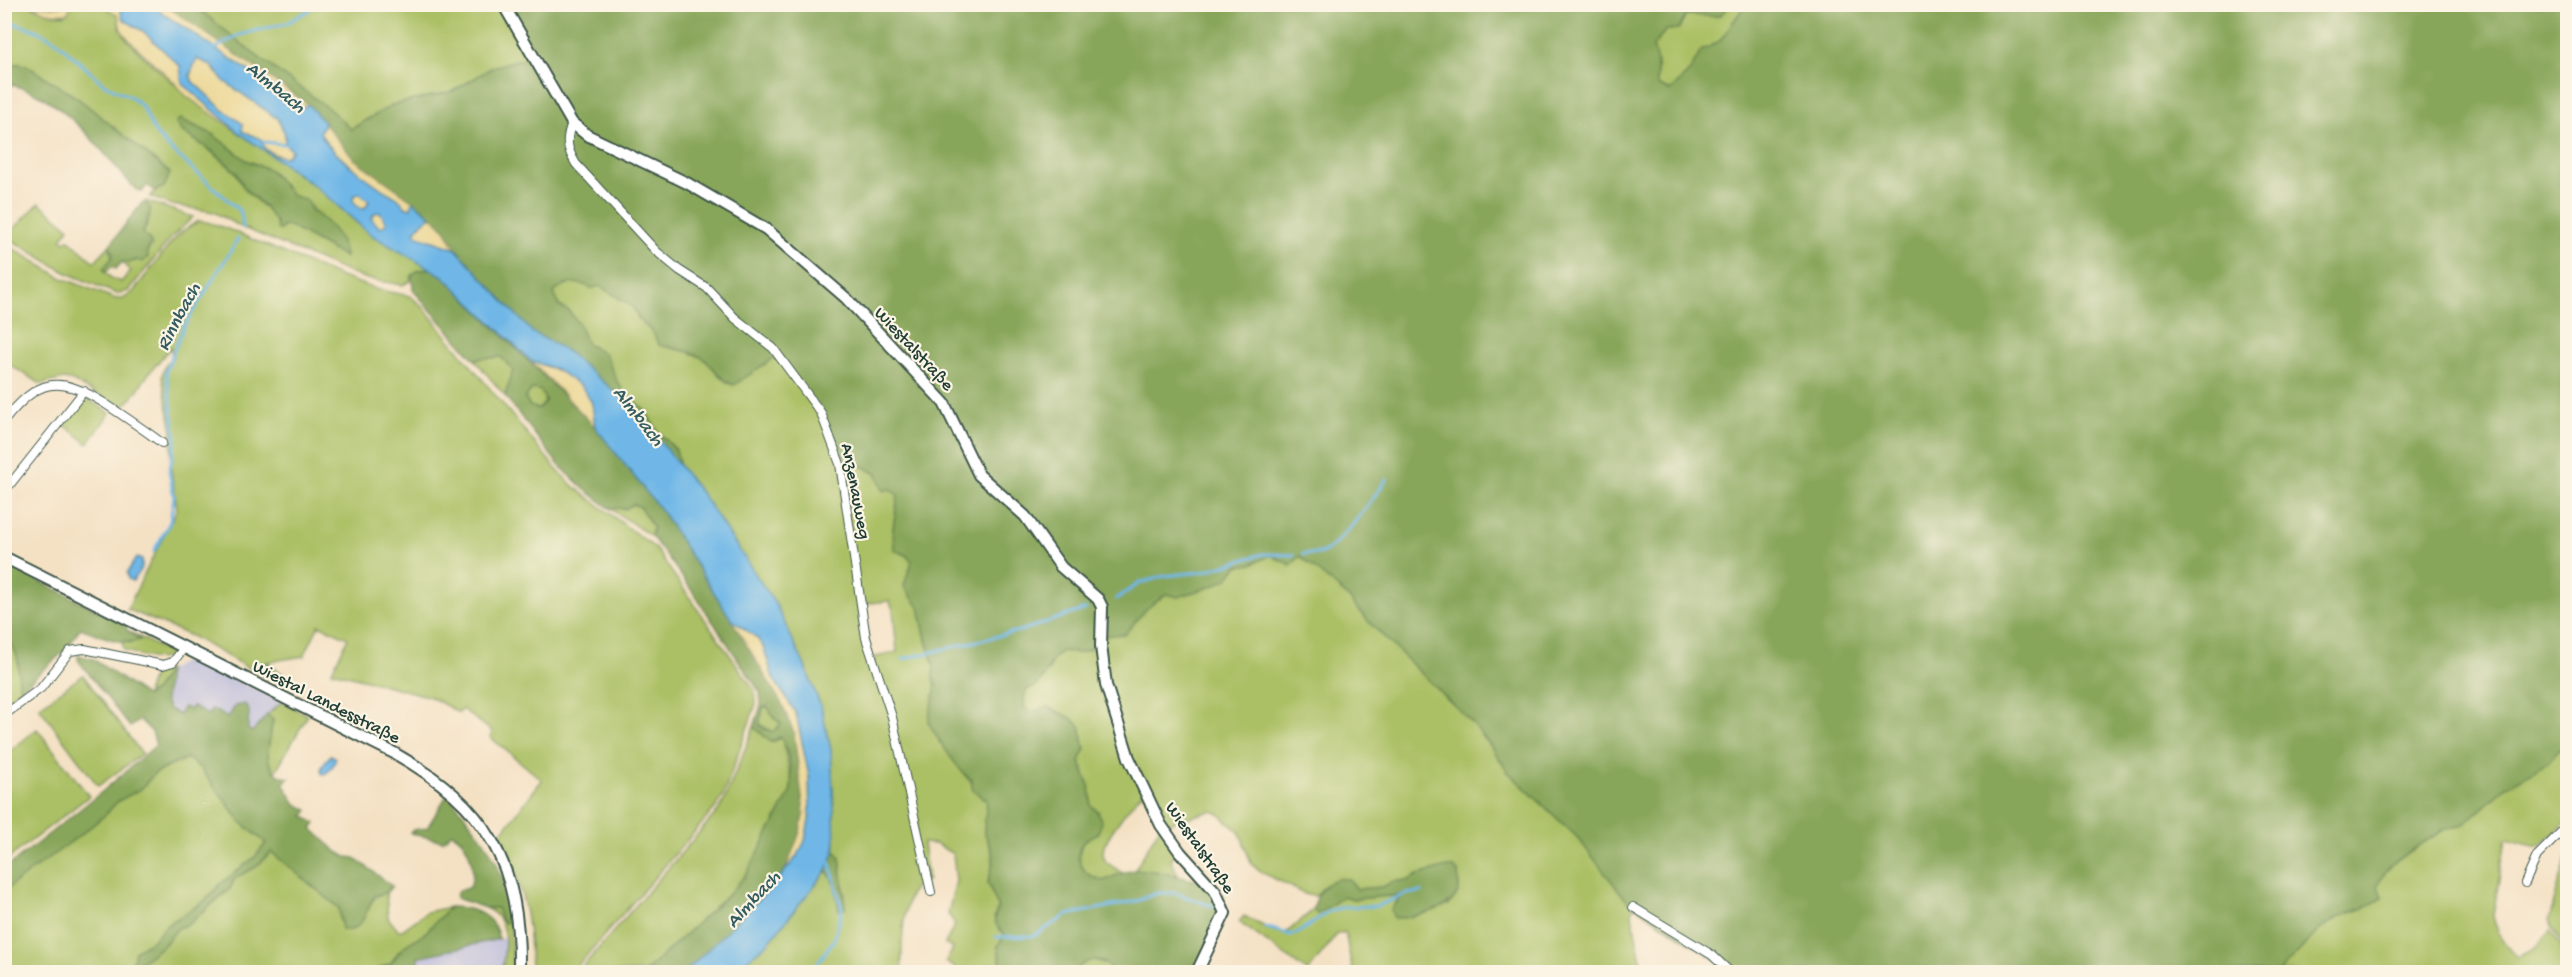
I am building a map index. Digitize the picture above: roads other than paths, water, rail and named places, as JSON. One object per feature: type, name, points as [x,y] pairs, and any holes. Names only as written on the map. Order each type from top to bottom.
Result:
[{"type":"street","name":"Wiestalstraße","points":[[503,4],[572,123],[587,135],[697,189],[766,229],[846,298],[944,403],[978,475],[1025,516],[1061,567],[1095,595],[1102,607],[1101,646],[1106,685],[1129,758],[1161,825],[1180,852],[1215,891],[1225,913],[1197,972]]},
{"type":"street","name":"Anzenauweg","points":[[572,123],[567,147],[576,164],[657,251],[679,270],[712,292],[735,318],[773,348],[812,397],[828,427],[840,464],[866,638],[892,717],[931,892]]},
{"type":"street","points":[[4,421],[22,400],[40,389],[67,384],[84,391],[162,443]]},
{"type":"street","points":[[4,492],[84,391]]},
{"type":"street","name":"Wiestal Landesstraße","points":[[4,557],[394,753],[429,774],[458,797],[485,828],[502,859],[515,907],[519,972]]},
{"type":"street","points":[[4,715],[41,688],[67,654],[73,650],[84,649],[163,665],[173,662],[184,648]]},
{"type":"street","points":[[2526,883],[2537,856],[2568,825]]},
{"type":"street","points":[[1633,907],[1712,955],[1730,972]]},
{"type":"water","points":[[119,5],[150,5],[279,91],[297,108],[309,105],[325,124],[320,131],[336,154],[397,198],[405,207],[411,208],[413,201],[431,216],[415,232],[418,236],[456,249],[532,332],[565,350],[632,406],[702,494],[776,605],[804,664],[821,707],[831,750],[835,850],[827,870],[768,943],[732,972],[685,972],[772,887],[798,855],[805,841],[810,815],[809,776],[796,713],[773,678],[764,648],[757,638],[731,619],[663,513],[595,427],[592,403],[582,387],[556,369],[531,361],[443,276],[371,235],[315,186],[239,133],[182,83],[180,66],[143,31],[123,19]],"holes":[[[197,59],[211,65],[224,81],[278,119],[285,134],[285,144],[292,150],[286,157],[276,156],[265,149],[261,139],[242,131],[243,124],[222,109],[192,81],[190,74]],[[359,193],[369,201],[365,208],[361,209],[353,201],[353,196]],[[380,212],[387,223],[380,228],[371,218],[375,213]]]},
{"type":"water","points":[[136,558],[142,559],[142,567],[133,581],[128,579],[127,573]]},
{"type":"water","points":[[331,755],[336,758],[334,763],[323,774],[322,766]]},
{"type":"waterway","points":[[214,49],[239,35],[287,23],[319,4]]},
{"type":"waterway","name":"Rinnbach","points":[[4,20],[35,30],[55,40],[105,85],[131,97],[142,106],[154,131],[165,144],[241,212],[243,228]]},
{"type":"waterway","points":[[263,142],[285,144]]},
{"type":"waterway","name":"Rinnbach","points":[[154,551],[170,522],[174,496],[169,472],[176,439],[166,371],[183,328],[238,239]]},
{"type":"waterway","points":[[1303,554],[1321,553],[1338,540],[1357,520],[1387,479]]},
{"type":"waterway","points":[[1116,599],[1140,583],[1164,576],[1201,572],[1263,554],[1294,555]]},
{"type":"waterway","points":[[903,659],[1023,630],[1086,609]]},
{"type":"waterway","points":[[811,972],[834,940],[842,909],[829,859]]},
{"type":"waterway","points":[[1265,927],[1291,935],[1298,933],[1329,911],[1344,907],[1377,906],[1406,894],[1421,892]]},
{"type":"waterway","points":[[996,937],[1034,936],[1067,915],[1137,901],[1157,893],[1175,893],[1215,907]]},
{"type":"water label","name":"Almbach","points":[[277,86]]},
{"type":"water label","name":"Almbach","points":[[640,415]]},
{"type":"water label","name":"Almbach","points":[[752,898]]}]
